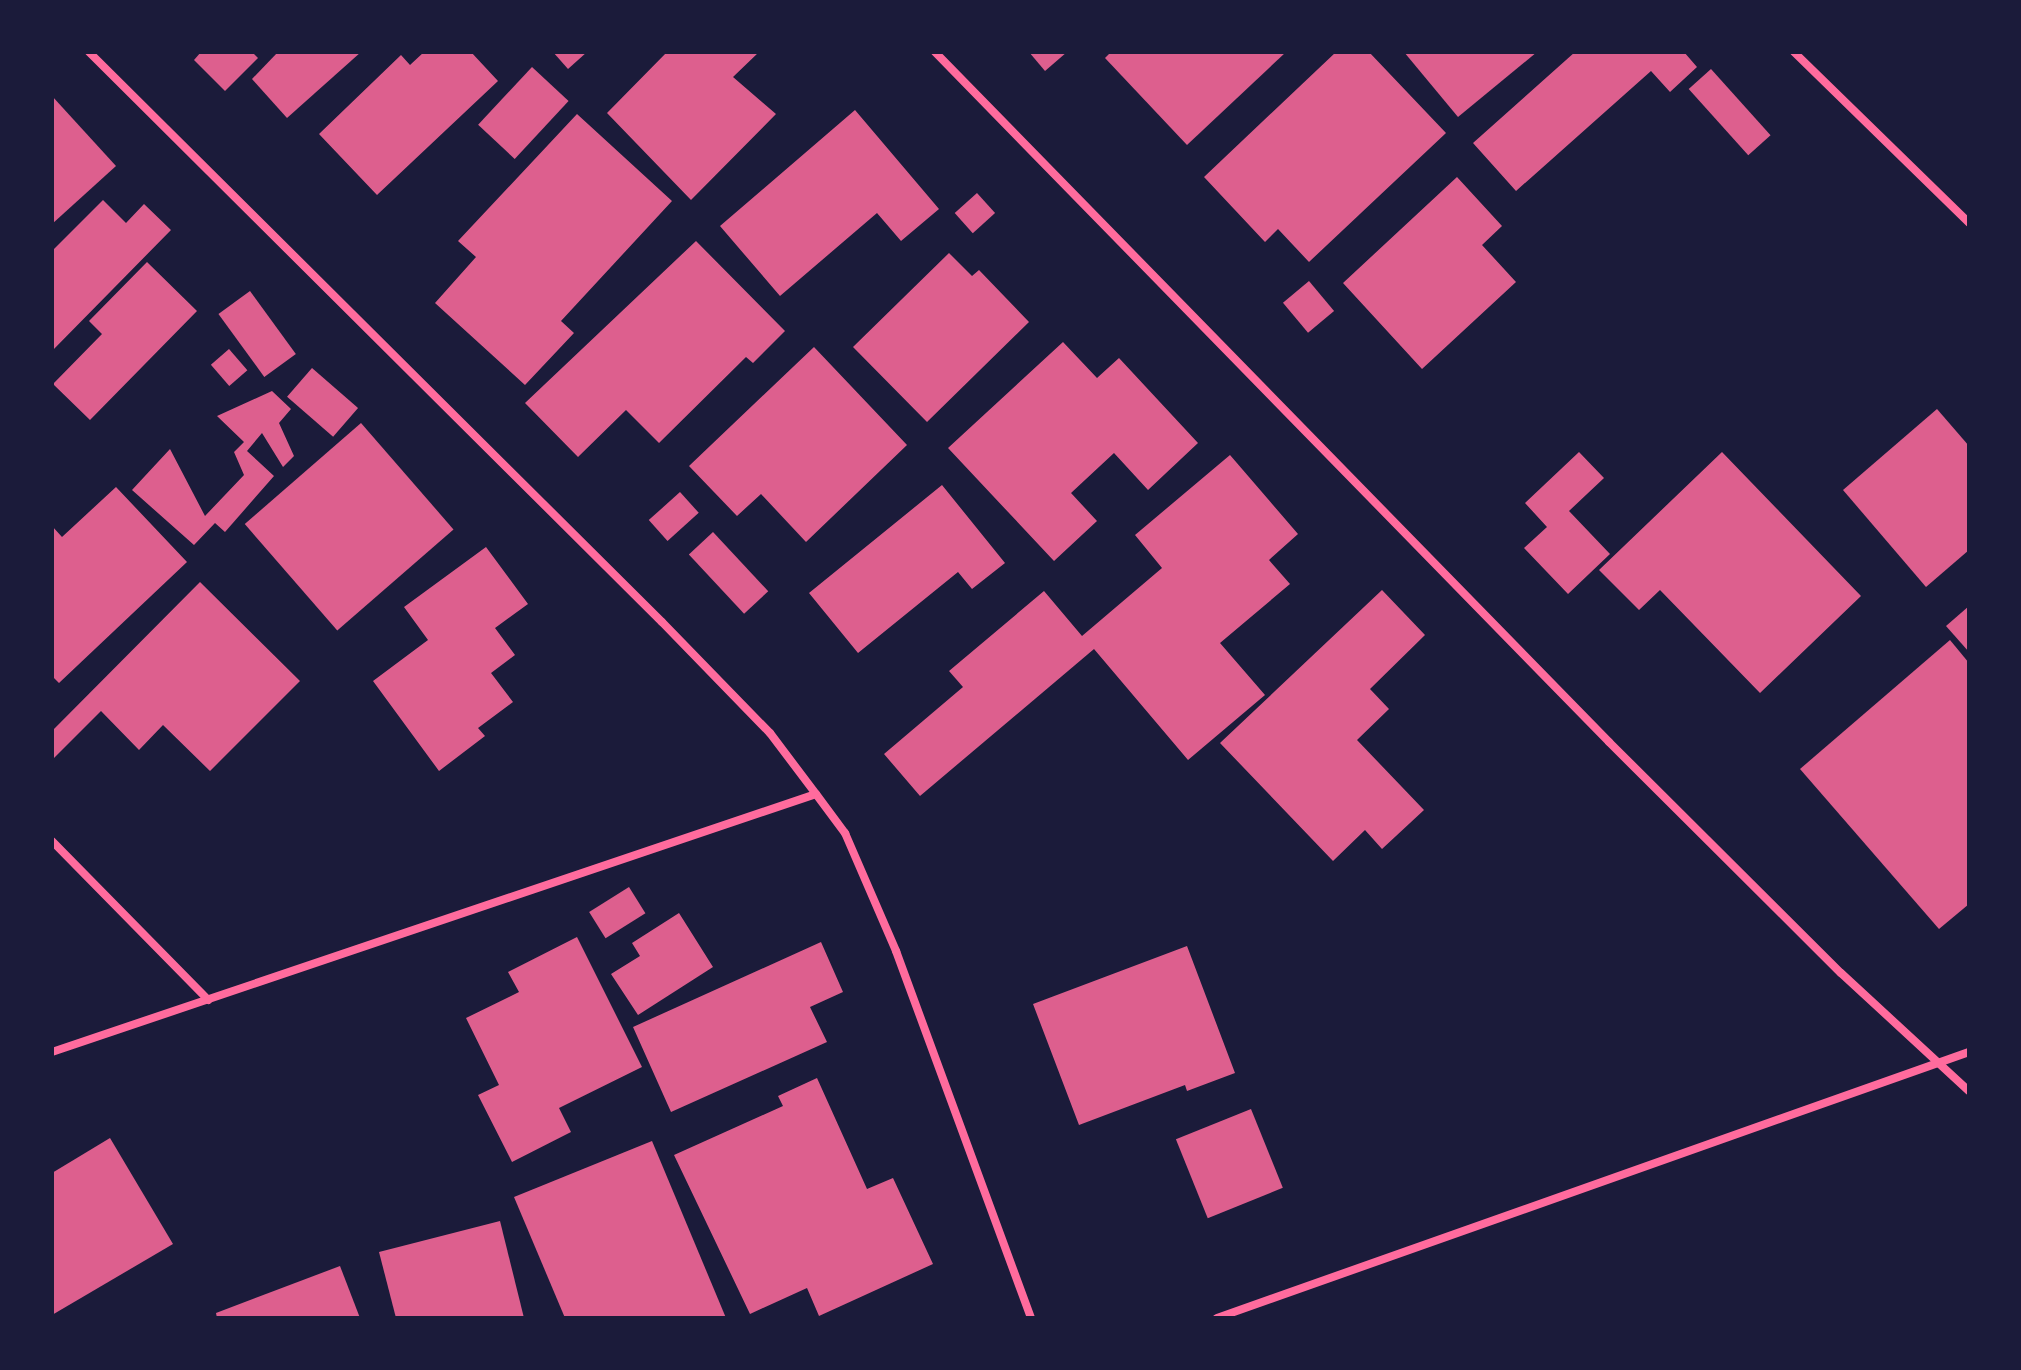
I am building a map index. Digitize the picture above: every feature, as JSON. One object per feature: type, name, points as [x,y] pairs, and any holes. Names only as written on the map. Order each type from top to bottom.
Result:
[{"type":"street","points":[[89,52],[662,622],[770,733],[816,794],[845,833],[896,951],[1031,1318]]},
{"type":"street","points":[[935,52],[1609,742],[1969,1091]]},
{"type":"street","points":[[1794,52],[1969,223]]},
{"type":"street","points":[[52,1052],[816,794]]},
{"type":"street","points":[[52,841],[208,1000]]},
{"type":"street","points":[[1217,1318],[1969,1052]]},
{"type":"building","points":[[201,52],[252,52],[258,58],[225,91],[194,60]]},
{"type":"building","points":[[278,52],[361,52],[287,118],[252,79]]},
{"type":"building","points":[[424,52],[471,52],[498,81],[377,195],[319,134],[401,55],[410,65]]},
{"type":"building","points":[[553,52],[587,52],[568,69]]},
{"type":"building","points":[[667,52],[759,52],[733,77],[776,114],[691,200],[607,113]]},
{"type":"building","points":[[1029,52],[1067,52],[1045,71]]},
{"type":"building","points":[[1111,52],[1286,52],[1187,145],[1105,58]]},
{"type":"building","points":[[1336,52],[1369,52],[1446,133],[1309,262],[1278,229],[1265,242],[1204,177]]},
{"type":"building","points":[[1404,52],[1537,52],[1458,117]]},
{"type":"building","points":[[1575,52],[1684,52],[1697,67],[1670,92],[1651,71],[1516,191],[1473,143]]},
{"type":"building","points":[[532,67],[569,101],[515,159],[478,125]]},
{"type":"building","points":[[1711,69],[1771,135],[1748,155],[1689,89]]},
{"type":"building","points":[[52,96],[116,166],[52,224]]},
{"type":"building","points":[[855,110],[939,209],[901,241],[877,213],[780,296],[720,226]]},
{"type":"building","points":[[577,114],[672,201],[561,321],[574,333],[525,385],[435,303],[476,257],[458,241]]},
{"type":"building","points":[[1457,177],[1502,226],[1482,245],[1516,282],[1422,369],[1343,283]]},
{"type":"building","points":[[977,193],[995,213],[973,233],[955,213]]},
{"type":"building","points":[[103,200],[126,223],[144,204],[171,230],[52,351],[52,251]]},
{"type":"building","points":[[696,241],[785,331],[753,363],[746,357],[659,443],[626,410],[578,457],[525,403]]},
{"type":"building","points":[[949,253],[972,276],[979,270],[1029,322],[927,422],[853,347]]},
{"type":"building","points":[[147,262],[197,311],[90,420],[53,384],[102,334],[89,321]]},
{"type":"building","points":[[1309,281],[1334,311],[1308,333],[1283,303]]},
{"type":"building","points":[[250,291],[296,354],[264,377],[218,314]]},
{"type":"building","points":[[1063,342],[1097,378],[1119,358],[1198,443],[1148,490],[1114,453],[1071,493],[1097,521],[1054,561],[948,448]]},
{"type":"building","points":[[814,347],[907,445],[806,542],[761,494],[737,516],[689,466]]},
{"type":"building","points":[[229,349],[247,370],[229,386],[211,365]]},
{"type":"building","points":[[312,368],[358,408],[333,437],[287,397]]},
{"type":"building","points":[[272,391],[291,409],[279,423],[294,456],[283,467],[262,433],[247,451],[274,476],[225,532],[215,523],[194,545],[132,490],[170,449],[205,516],[244,475],[234,452],[244,442],[217,416]]},
{"type":"building","points":[[1937,409],[1969,446],[1969,550],[1926,587],[1843,490]]},
{"type":"building","points":[[361,423],[454,529],[337,630],[245,524]]},
{"type":"building","points":[[1579,452],[1604,478],[1569,511],[1610,554],[1568,594],[1524,548],[1547,527],[1525,503]]},
{"type":"building","points":[[1722,452],[1861,596],[1760,693],[1660,590],[1639,610],[1599,570]]},
{"type":"building","points":[[1230,455],[1298,534],[1269,560],[1290,584],[1220,643],[1265,695],[1188,760],[1094,649],[920,796],[884,754],[963,687],[949,671],[1044,591],[1082,636],[1162,568],[1135,535]]},
{"type":"building","points":[[942,485],[1005,563],[972,589],[958,572],[858,653],[809,593]]},
{"type":"building","points":[[116,487],[187,562],[59,683],[52,676],[52,526],[62,537]]},
{"type":"building","points":[[680,492],[699,513],[668,541],[649,520]]},
{"type":"building","points":[[713,532],[768,591],[744,614],[689,555]]},
{"type":"building","points":[[486,547],[528,604],[495,628],[515,655],[491,673],[513,702],[478,728],[485,736],[439,771],[373,681],[428,640],[404,607]]},
{"type":"building","points":[[200,582],[300,681],[210,771],[163,725],[139,750],[101,711],[52,760],[52,731]]},
{"type":"building","points":[[1382,590],[1425,635],[1370,689],[1389,709],[1357,740],[1424,810],[1382,849],[1365,830],[1333,861],[1220,743]]},
{"type":"building","points":[[1969,606],[1969,652],[1946,626]]},
{"type":"building","points":[[1950,640],[1969,663],[1969,904],[1939,929],[1800,769]]},
{"type":"building","points":[[629,887],[645,913],[606,938],[589,912]]},
{"type":"building","points":[[679,913],[713,967],[638,1015],[611,974],[640,956],[632,943]]},
{"type":"building","points":[[577,937],[642,1067],[559,1108],[571,1132],[512,1162],[478,1095],[499,1085],[466,1018],[519,992],[508,972]]},
{"type":"building","points":[[821,942],[843,992],[810,1007],[827,1042],[671,1112],[633,1027]]},
{"type":"building","points":[[1187,946],[1235,1073],[1187,1091],[1185,1085],[1079,1125],[1033,1004]]},
{"type":"building","points":[[817,1078],[867,1189],[893,1178],[933,1264],[819,1316],[807,1288],[750,1314],[674,1155],[783,1106],[778,1096]]},
{"type":"building","points":[[1251,1109],[1283,1188],[1208,1218],[1176,1139]]},
{"type":"building","points":[[110,1138],[173,1244],[52,1315],[52,1173]]},
{"type":"building","points":[[652,1141],[726,1318],[565,1318],[514,1197]]},
{"type":"building","points":[[500,1221],[524,1318],[396,1318],[379,1252]]},
{"type":"building","points":[[340,1266],[360,1318],[217,1318],[216,1313]]}]
